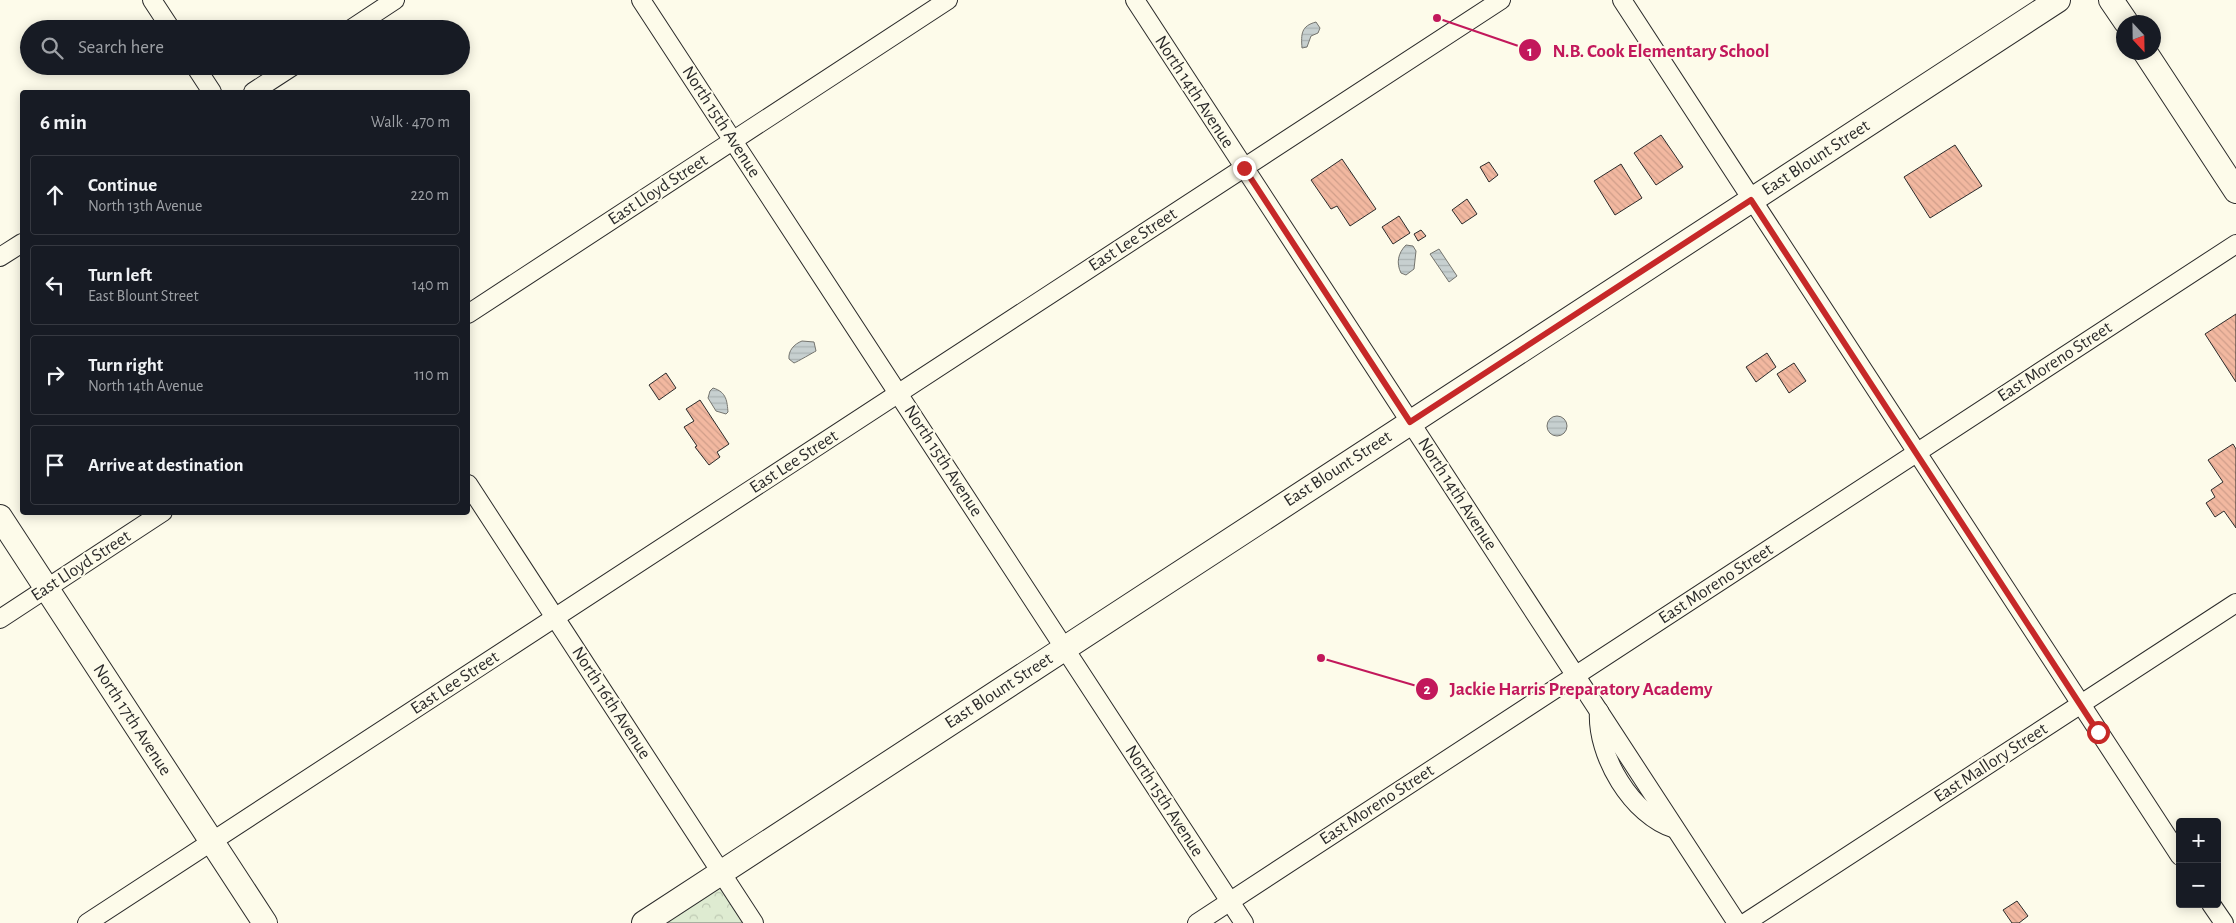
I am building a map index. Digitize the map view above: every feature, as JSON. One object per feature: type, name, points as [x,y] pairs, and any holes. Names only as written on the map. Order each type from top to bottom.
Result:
[{"type":"street","points":[[152,0],[165,20]]},
{"type":"street","points":[[365,20],[395,0]]},
{"type":"street","name":"North 15th Avenue","points":[[642,0],[1244,923]]},
{"type":"street","name":"East Lloyd Street","points":[[470,313],[948,0]]},
{"type":"street","name":"North 14th Avenue","points":[[1134,0],[1599,711],[1600,736],[1607,758],[1615,774],[1633,799],[1652,817],[1664,826],[1675,829],[1737,923]]},
{"type":"street","name":"East Lee Street","points":[[87,923],[1502,0]]},
{"type":"street","points":[[1622,0],[2176,850]]},
{"type":"street","name":"East Blount Street","points":[[644,923],[2058,0]]},
{"type":"street","points":[[2111,0],[2121,15]]},
{"type":"street","points":[[2150,60],[2236,192]]},
{"type":"street","points":[[201,75],[211,90]]},
{"type":"street","points":[[256,90],[279,75]]},
{"type":"street","points":[[0,257],[20,244]]},
{"type":"street","name":"East Moreno Street","points":[[1197,923],[2236,244]]},
{"type":"street","name":"North 16th Avenue","points":[[470,487],[754,923]]},
{"type":"street","name":"East Lloyd Street","points":[[0,619],[158,515]]},
{"type":"street","name":"North 17th Avenue","points":[[0,517],[265,923]]},
{"type":"street","name":"East Mallory Street","points":[[1745,923],[2236,603]]},
{"type":"street","points":[[2214,908],[2224,923]]},
{"type":"green space","points":[[722,885],[746,923],[665,923]]},
{"type":"shaded area","points":[[1316,22],[1320,28],[1318,33],[1311,36],[1307,47],[1302,48],[1303,31],[1307,26]]},
{"type":"shaded area","points":[[1406,245],[1413,246],[1416,251],[1414,269],[1406,275],[1401,273],[1398,262]]},
{"type":"shaded area","points":[[1439,249],[1457,276],[1449,282],[1430,254]]},
{"type":"shaded area","points":[[802,341],[814,342],[816,351],[794,363],[789,359],[789,353],[796,344]]},
{"type":"shaded area","points":[[713,388],[724,395],[728,412],[726,414],[716,411],[708,398]]},
{"type":"shaded area","points":[[1557,416],[1564,419],[1567,426],[1564,433],[1557,436],[1550,433],[1547,426],[1550,419]]},
{"type":"building","points":[[1661,135],[1683,167],[1656,185],[1634,153]]},
{"type":"building","points":[[1955,145],[1982,186],[1930,218],[1904,177]]},
{"type":"building","points":[[1342,159],[1376,209],[1350,226],[1337,206],[1331,209],[1311,180]]},
{"type":"building","points":[[1489,162],[1498,175],[1489,182],[1480,167]]},
{"type":"building","points":[[1621,164],[1642,198],[1615,215],[1594,181]]},
{"type":"building","points":[[1467,199],[1477,214],[1462,224],[1452,210]]},
{"type":"building","points":[[1399,216],[1410,233],[1393,244],[1382,227]]},
{"type":"building","points":[[1421,230],[1426,236],[1418,241],[1414,234]]},
{"type":"building","points":[[2236,314],[2236,382],[2205,334]]},
{"type":"building","points":[[1767,353],[1776,367],[1756,382],[1746,367]]},
{"type":"building","points":[[1794,363],[1806,381],[1789,393],[1777,374]]},
{"type":"building","points":[[666,373],[676,388],[659,400],[649,385]]},
{"type":"building","points":[[700,400],[729,444],[717,452],[720,457],[709,465],[695,447],[697,446],[684,427],[694,421],[686,409]]},
{"type":"building","points":[[2233,444],[2236,449],[2236,528],[2224,511],[2215,517],[2206,503],[2215,497],[2211,490],[2223,482],[2208,460]]},
{"type":"building","points":[[2017,901],[2028,916],[2019,923],[2012,923],[2003,910]]},
{"type":"place","name":"N.B. Cook Elementary School","points":[[1437,18]]},
{"type":"place","name":"Jackie Harris Preparatory Academy","points":[[1321,658]]},
{"type":"route","points":[[1244,168],[1410,422],[1751,200],[2098,732]]}]
